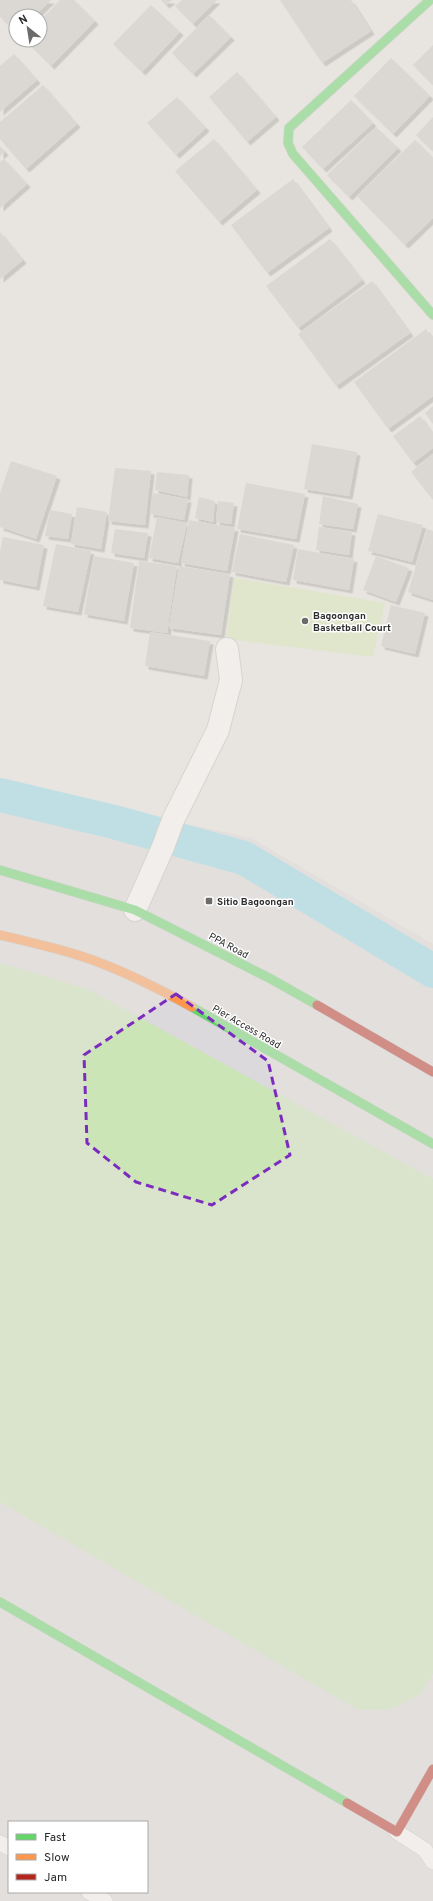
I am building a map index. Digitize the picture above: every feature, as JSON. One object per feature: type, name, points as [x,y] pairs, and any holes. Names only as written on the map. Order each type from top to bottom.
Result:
[{"type":"main road","points":[[430,0],[289,128],[288,143],[293,154],[433,315]]},
{"type":"main road","name":"PPA Road","points":[[0,870],[135,910],[271,980],[433,1072]]},
{"type":"main road","name":"Pier Access Road","points":[[0,935],[41,945],[103,964],[161,990],[433,1144]]},
{"type":"main road","points":[[0,1602],[397,1832],[433,1769]]},
{"type":"street","points":[[135,910],[163,847],[173,820],[218,730],[231,680],[227,649]]},
{"type":"lane","points":[[397,1832],[430,1853]]},
{"type":"lane","points":[[91,1893],[105,1901]]},
{"type":"highlighted area","points":[[176,994],[268,1061],[290,1155],[212,1205],[136,1182],[87,1143],[84,1055]]},
{"type":"shaded area","points":[[0,784],[251,838],[433,944],[433,1901],[0,1901]]},
{"type":"green space","name":"Bagoongan Basketball Court","points":[[234,578],[385,603],[373,657],[226,639]]},
{"type":"green space","points":[[0,963],[88,989],[433,1179],[433,1673],[421,1694],[391,1709],[358,1710],[0,1502]]},
{"type":"building","points":[[0,0],[51,0],[43,8],[8,8],[8,24],[0,17]]},
{"type":"building","points":[[60,0],[74,0],[95,21],[51,66],[33,48],[48,48],[48,13]]},
{"type":"building","points":[[161,0],[172,0],[166,5]]},
{"type":"building","points":[[182,0],[217,0],[193,24],[175,6]]},
{"type":"building","points":[[280,0],[351,0],[371,31],[322,63]]},
{"type":"building","points":[[151,5],[180,32],[142,72],[113,44]]},
{"type":"building","points":[[209,15],[231,37],[193,74],[172,53]]},
{"type":"building","points":[[433,45],[433,85],[413,65]]},
{"type":"building","points":[[14,54],[37,80],[0,112],[0,66]]},
{"type":"building","points":[[391,58],[430,96],[393,134],[354,96]]},
{"type":"building","points":[[237,72],[276,117],[247,142],[209,97]]},
{"type":"building","points":[[43,85],[77,124],[26,169],[0,139],[0,122]]},
{"type":"building","points":[[177,97],[206,128],[176,155],[147,123]]},
{"type":"building","points":[[351,100],[373,123],[323,169],[302,147]]},
{"type":"building","points":[[433,117],[433,151],[416,135]]},
{"type":"building","points":[[376,127],[398,148],[349,197],[327,175]]},
{"type":"building","points":[[214,139],[257,190],[219,222],[175,171]]},
{"type":"building","points":[[415,140],[433,158],[433,218],[405,245],[357,196]]},
{"type":"building","points":[[0,146],[5,152],[0,156]]},
{"type":"building","points":[[4,159],[27,184],[0,208],[0,162]]},
{"type":"building","points":[[293,179],[329,228],[267,273],[231,225]]},
{"type":"building","points":[[0,232],[23,260],[0,279]]},
{"type":"building","points":[[330,239],[362,280],[298,328],[266,286]]},
{"type":"building","points":[[372,281],[410,333],[336,386],[298,334]]},
{"type":"building","points":[[426,329],[433,339],[433,396],[388,429],[354,382]]},
{"type":"building","points":[[433,406],[433,424],[425,413]]},
{"type":"building","points":[[420,416],[433,434],[433,448],[413,463],[393,436]]},
{"type":"building","points":[[312,444],[357,452],[349,496],[304,489]]},
{"type":"building","points":[[433,454],[433,500],[411,472]]},
{"type":"building","points":[[11,461],[57,476],[36,539],[0,527],[0,493]]},
{"type":"building","points":[[115,468],[151,471],[145,525],[108,521]]},
{"type":"building","points":[[157,472],[189,475],[187,497],[155,490]]},
{"type":"building","points":[[246,483],[305,494],[296,539],[237,529]]},
{"type":"building","points":[[153,493],[188,499],[184,520],[150,514]]},
{"type":"building","points":[[323,496],[358,504],[353,529],[319,524]]},
{"type":"building","points":[[199,497],[215,501],[213,522],[195,518]]},
{"type":"building","points":[[218,501],[234,503],[231,524],[216,522]]},
{"type":"building","points":[[77,507],[107,512],[101,549],[71,544]]},
{"type":"building","points":[[50,510],[72,514],[68,539],[45,536]]},
{"type":"building","points":[[378,514],[423,525],[412,562],[368,551]]},
{"type":"building","points":[[157,517],[187,523],[178,563],[149,558]]},
{"type":"building","points":[[189,520],[235,528],[227,571],[181,563]]},
{"type":"building","points":[[319,527],[352,532],[349,555],[316,550]]},
{"type":"building","points":[[115,529],[148,533],[144,558],[111,553]]},
{"type":"building","points":[[427,529],[433,531],[433,600],[408,592]]},
{"type":"building","points":[[240,534],[294,545],[286,582],[232,572]]},
{"type":"building","points":[[3,537],[44,545],[36,587],[0,580],[0,552]]},
{"type":"building","points":[[56,544],[91,551],[78,612],[43,606]]},
{"type":"building","points":[[298,549],[354,559],[349,590],[293,580]]},
{"type":"building","points":[[94,556],[134,563],[124,621],[84,614]]},
{"type":"building","points":[[376,556],[409,568],[396,602],[363,590]]},
{"type":"building","points":[[139,561],[177,566],[167,633],[130,628]]},
{"type":"building","points":[[179,566],[230,574],[221,635],[169,628]]},
{"type":"building","points":[[391,605],[425,613],[415,654],[381,646]]},
{"type":"building","points":[[150,632],[210,641],[204,676],[145,666]]},
{"type":"waterway","points":[[0,795],[114,822],[244,858],[433,971]]},
{"type":"traffic: fast","points":[[430,0],[289,128],[288,143],[293,154],[433,315]]},
{"type":"traffic: fast","points":[[0,870],[135,910],[271,979],[317,1005]]},
{"type":"traffic: fast","points":[[192,1007],[433,1144]]},
{"type":"traffic: fast","points":[[0,1602],[347,1803]]},
{"type":"traffic: slow","points":[[0,935],[39,944],[90,959],[148,984],[192,1007]]},
{"type":"traffic: jam","points":[[317,1005],[433,1072]]},
{"type":"traffic: jam","points":[[347,1803],[397,1832],[433,1769]]},
{"type":"place","name":"Bagoongan Basketball Court","points":[[305,621]]},
{"type":"place","name":"Sitio Bagoongan","points":[[209,901]]}]
